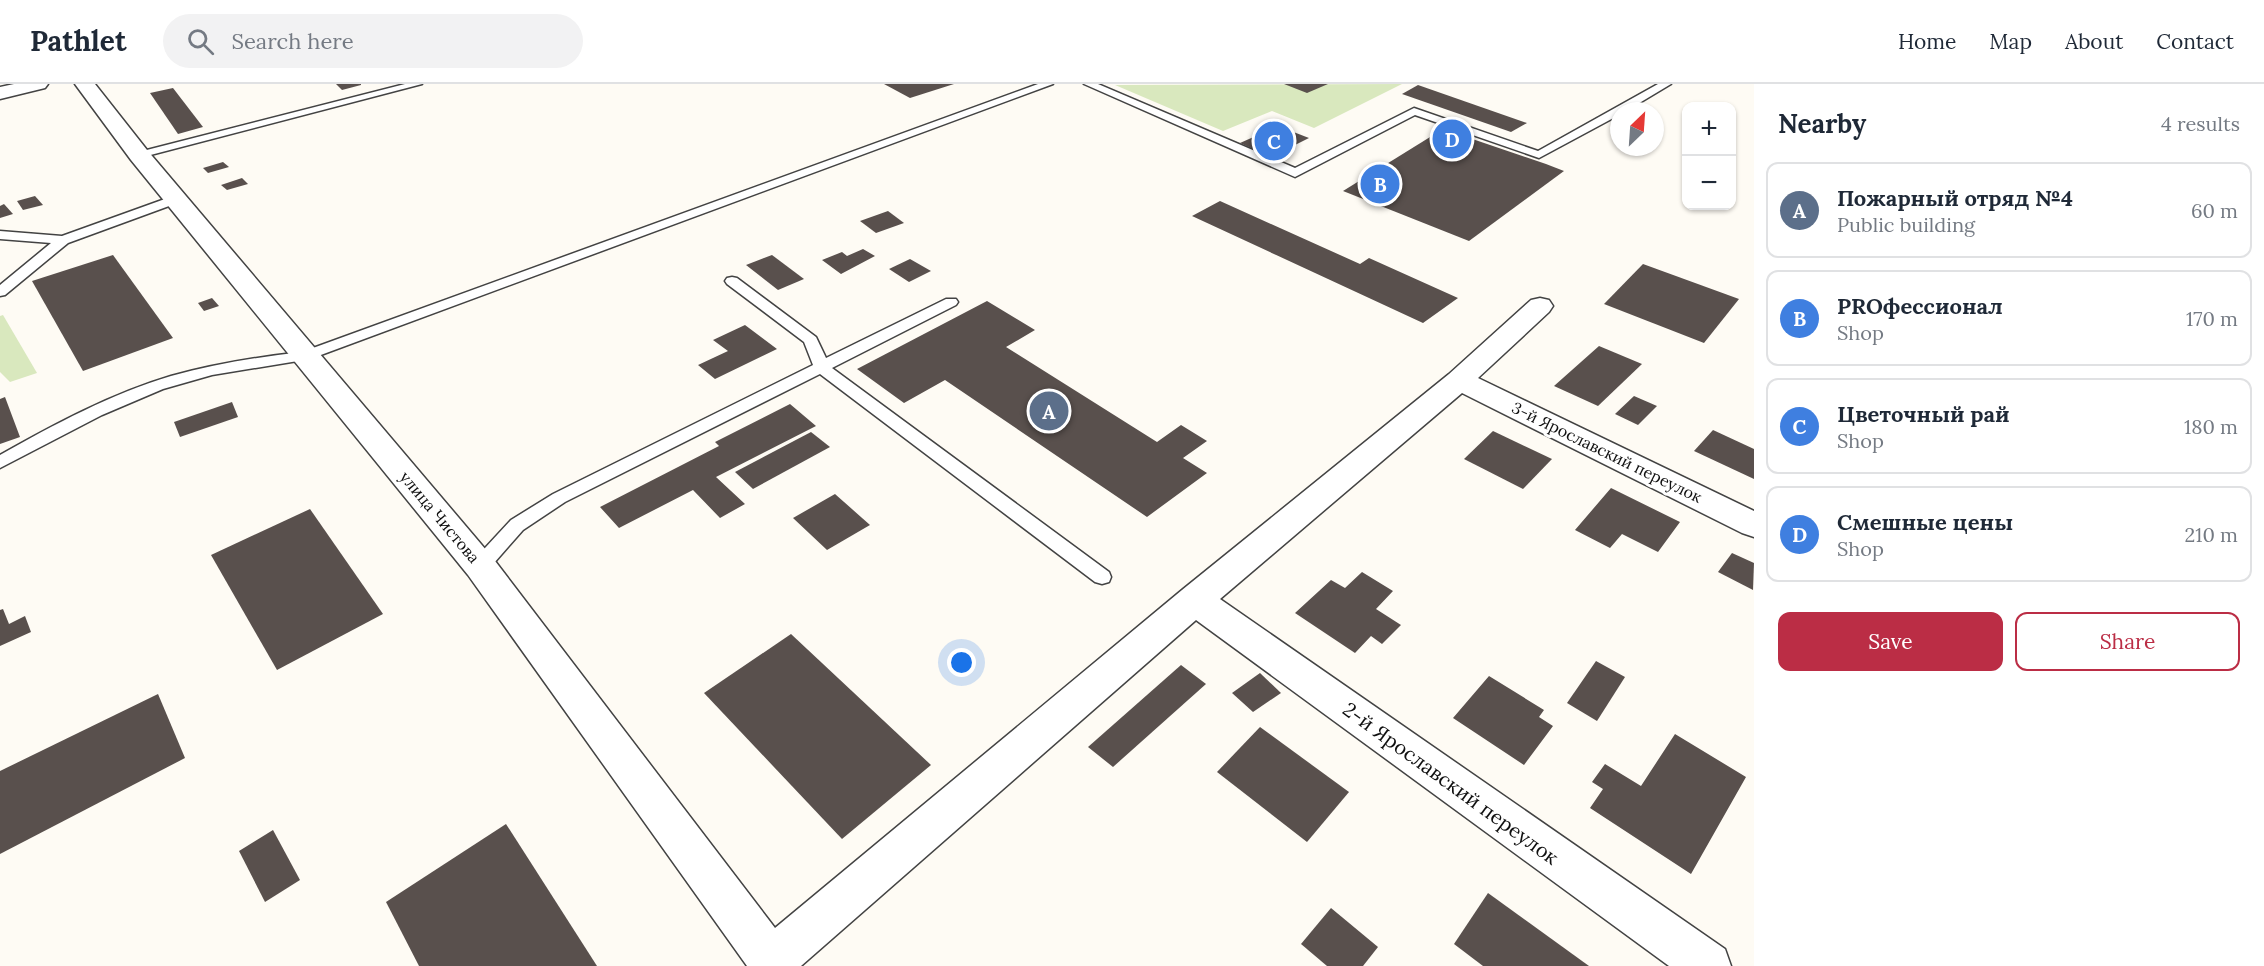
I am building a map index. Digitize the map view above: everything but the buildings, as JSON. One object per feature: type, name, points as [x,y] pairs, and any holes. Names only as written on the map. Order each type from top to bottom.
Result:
[{"type":"street","points":[[0,93],[38,84]]},
{"type":"street","name":"улица Чистова","points":[[85,84],[139,155],[480,566],[773,963]]},
{"type":"street","points":[[773,963],[1195,600],[1459,380],[1540,306]]},
{"type":"street","name":"3-й Ярославский переулок","points":[[1459,380],[1754,525]]},
{"type":"street","name":"2-й Ярославский переулок","points":[[1195,600],[1708,966]]},
{"type":"lane","points":[[139,155],[417,84]]},
{"type":"lane","points":[[0,462],[72,422],[158,386],[242,364],[305,356],[1048,84]]},
{"type":"lane","points":[[1089,84],[1295,173],[1414,111],[1539,155],[1665,84]]},
{"type":"lane","points":[[0,292],[63,240],[176,199]]},
{"type":"lane","points":[[0,235],[63,240]]},
{"type":"lane","points":[[732,281],[811,340],[822,368],[1102,577]]},
{"type":"lane","points":[[480,566],[517,525],[560,498],[951,302]]},
{"type":"green space","points":[[1402,84],[1314,128],[1272,111],[1223,131],[1115,85]]},
{"type":"green space","points":[[3,315],[37,373],[10,382],[0,372],[0,316]]},
{"type":"place","name":"Смешные цены","points":[[1452,139]]},
{"type":"place","name":"Цветочный рай","points":[[1274,141]]},
{"type":"place","name":"PROфессионал","points":[[1380,184]]},
{"type":"place","name":"Пожарный отряд №4","points":[[1049,411]]}]
